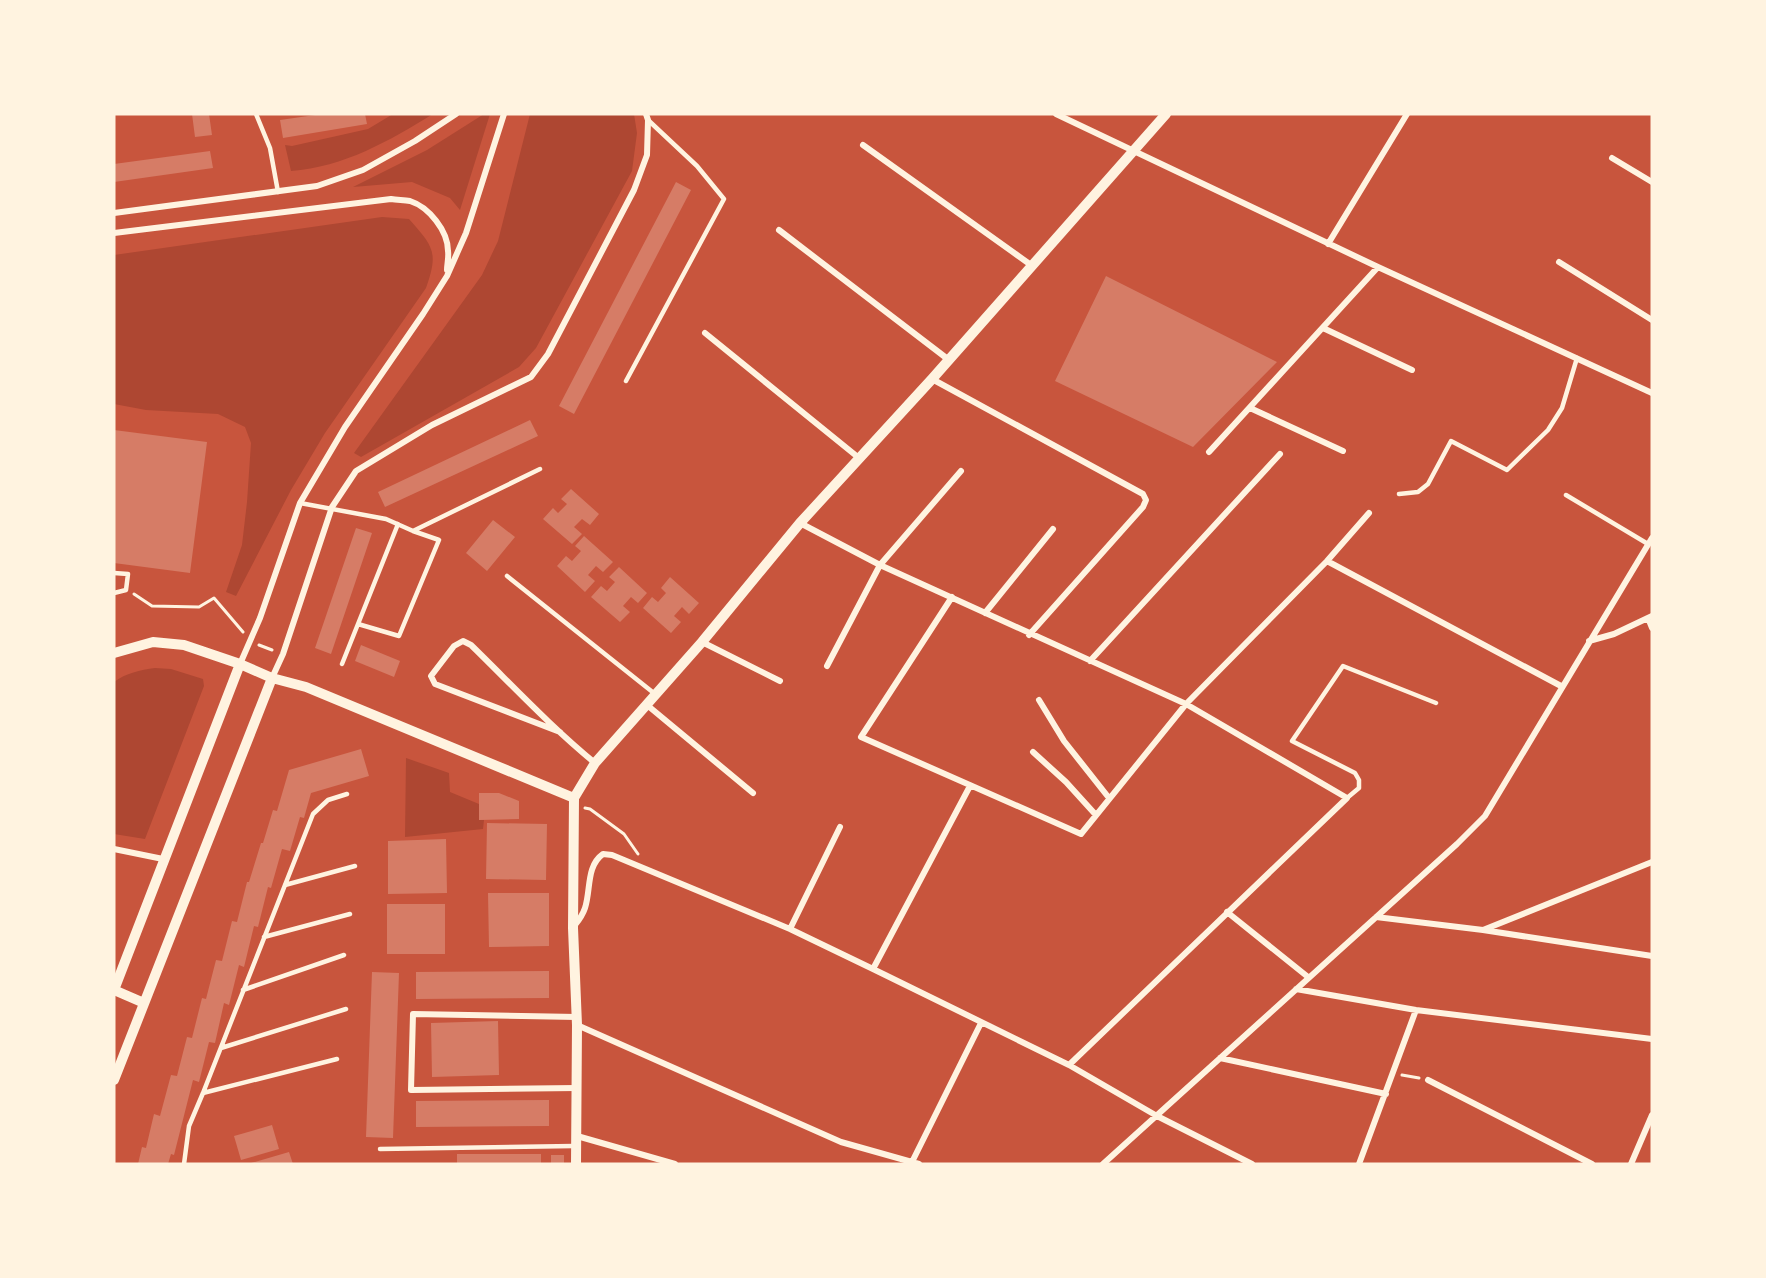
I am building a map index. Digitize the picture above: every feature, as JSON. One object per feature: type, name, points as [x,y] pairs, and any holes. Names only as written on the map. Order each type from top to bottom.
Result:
[{"type":"street","points":[[114,213],[317,186],[363,170],[415,141],[456,114]]},
{"type":"street","points":[[144,1003],[114,990],[250,641],[300,503],[345,427],[447,276],[466,233],[504,114]]},
{"type":"street","points":[[1056,114],[1328,244],[1652,393]]},
{"type":"street","points":[[576,1164],[574,802],[595,763],[702,642],[800,523],[932,379],[1166,114]]},
{"type":"street","points":[[1328,244],[1407,114]]},
{"type":"street","points":[[114,1080],[283,654],[332,507],[356,471],[432,425],[531,377],[548,354],[634,190],[647,155],[647,117]]},
{"type":"street","points":[[863,145],[1031,265]]},
{"type":"street","points":[[1612,158],[1652,182]]},
{"type":"street","points":[[114,233],[391,199],[410,201],[425,209],[436,220],[444,234],[448,249],[447,276]]},
{"type":"street","points":[[779,230],[949,360]]},
{"type":"street","points":[[1559,262],[1652,320]]},
{"type":"street","points":[[1209,453],[1378,267]]},
{"type":"street","points":[[1323,328],[1412,370]]},
{"type":"street","points":[[705,333],[859,458]]},
{"type":"street","points":[[932,379],[1143,494],[1146,500],[1143,507],[1029,634]]},
{"type":"street","points":[[1250,408],[1343,451]]},
{"type":"street","points":[[1090,661],[1280,454]]},
{"type":"street","points":[[827,666],[880,565],[961,471]]},
{"type":"street","points":[[952,597],[861,737],[1081,834],[1186,704],[1327,561],[1369,513]]},
{"type":"street","points":[[800,523],[880,565],[1186,704],[1347,798],[1069,1065]]},
{"type":"street","points":[[985,613],[1053,529]]},
{"type":"street","points":[[1103,1164],[1457,844],[1485,816],[1650,541]]},
{"type":"street","points":[[1327,561],[1561,686]]},
{"type":"street","points":[[1589,641],[1614,634],[1650,617],[1652,628]]},
{"type":"street","points":[[560,732],[435,684],[431,676],[454,646],[463,641],[471,645],[595,763]]},
{"type":"street","points":[[114,653],[153,642],[184,645],[240,664],[272,678],[306,687],[574,802]]},
{"type":"street","points":[[702,642],[780,681]]},
{"type":"street","points":[[1039,700],[1064,741],[1110,798]]},
{"type":"street","points":[[647,705],[753,793]]},
{"type":"street","points":[[1033,752],[1066,782],[1095,814]]},
{"type":"street","points":[[873,969],[970,786]]},
{"type":"street","points":[[790,930],[840,827]]},
{"type":"street","points":[[114,849],[163,860]]},
{"type":"street","points":[[573,928],[585,910],[591,871],[596,859],[603,854],[612,855],[790,930],[873,969],[1069,1065],[1157,1116],[1252,1164]]},
{"type":"street","points":[[1483,930],[1652,862]]},
{"type":"street","points":[[1227,912],[1308,977]]},
{"type":"street","points":[[1376,916],[1652,956]]},
{"type":"street","points":[[1296,989],[1416,1010],[1652,1038]]},
{"type":"street","points":[[1359,1164],[1416,1010]]},
{"type":"street","points":[[577,1088],[411,1090],[413,1014],[577,1021],[841,1142],[916,1163],[981,1023]]},
{"type":"street","points":[[1220,1058],[1386,1094]]},
{"type":"street","points":[[1428,1080],[1592,1164]]},
{"type":"street","points":[[1631,1164],[1652,1115]]},
{"type":"street","points":[[577,1141],[675,1164]]},
{"type":"lane","points":[[256,114],[270,148],[278,192]]},
{"type":"lane","points":[[626,381],[724,199],[697,166],[647,117]]},
{"type":"lane","points":[[1398,494],[1418,492],[1428,483],[1451,441],[1507,470],[1548,430],[1562,408],[1577,358]]},
{"type":"lane","points":[[413,531],[540,470]]},
{"type":"lane","points":[[1566,495],[1650,541]]},
{"type":"lane","points":[[300,503],[332,507],[386,519],[439,540],[399,636],[358,624]]},
{"type":"lane","points":[[342,663],[398,524]]},
{"type":"lane","points":[[114,573],[128,574],[126,590],[114,593]]},
{"type":"lane","points":[[507,576],[656,695]]},
{"type":"lane","points":[[1347,798],[1359,788],[1359,780],[1355,773],[1292,741],[1343,666],[1436,703]]},
{"type":"lane","points":[[184,1164],[189,1126],[313,814],[328,800],[347,794]]},
{"type":"lane","points":[[285,885],[355,866]]},
{"type":"lane","points":[[264,937],[350,914]]},
{"type":"lane","points":[[243,990],[344,955]]},
{"type":"lane","points":[[220,1048],[346,1009]]},
{"type":"lane","points":[[203,1093],[337,1059]]},
{"type":"lane","points":[[380,1149],[577,1141]]},
{"type":"path","points":[[126,590],[152,606],[199,607],[214,598],[250,641],[283,654]]},
{"type":"path","points":[[574,802],[590,809],[624,834],[647,868]]},
{"type":"path","points":[[1394,1073],[1428,1080]]},
{"type":"shaded area","points":[[393,114],[433,114],[383,143],[348,158],[311,169],[291,171],[285,145],[292,146],[368,129]]},
{"type":"shaded area","points":[[484,114],[490,114],[460,210],[450,198],[412,182],[353,187],[427,150]]},
{"type":"shaded area","points":[[530,114],[634,114],[637,133],[632,171],[536,348],[519,367],[361,457],[354,453],[482,275],[498,241]]},
{"type":"shaded area","points":[[382,217],[409,219],[424,236],[433,257],[426,288],[325,433],[291,490],[236,596],[226,592],[242,545],[251,443],[245,427],[218,414],[146,410],[114,404],[114,255]]},
{"type":"shaded area","points":[[155,668],[171,669],[203,679],[204,686],[145,839],[114,834],[114,682],[133,672]]},
{"type":"shaded area","points":[[406,758],[449,773],[450,792],[479,804],[479,820],[484,820],[483,829],[405,837]]},
{"type":"building","points":[[192,114],[209,114],[212,135],[195,137]]},
{"type":"building","points":[[322,114],[365,114],[367,124],[283,138],[280,120]]},
{"type":"building","points":[[210,151],[213,168],[114,182],[114,164]]},
{"type":"building","points":[[676,182],[691,190],[574,414],[559,406]]},
{"type":"building","points":[[1106,276],[1277,362],[1193,447],[1055,381]]},
{"type":"building","points":[[530,420],[538,436],[385,507],[378,492]]},
{"type":"building","points":[[114,430],[207,442],[190,573],[114,563]]},
{"type":"building","points":[[571,489],[599,514],[590,525],[582,519],[574,527],[582,534],[572,544],[543,519],[553,508],[558,513],[567,504],[561,499]]},
{"type":"building","points":[[493,520],[515,537],[487,571],[466,553]]},
{"type":"building","points":[[356,528],[372,533],[331,654],[315,648]]},
{"type":"building","points":[[584,536],[613,562],[603,572],[596,566],[588,575],[595,581],[585,592],[557,566],[566,556],[572,561],[581,551],[575,546]]},
{"type":"building","points":[[619,567],[647,593],[638,603],[631,597],[623,606],[630,612],[620,622],[591,597],[601,586],[607,591],[615,582],[609,577]]},
{"type":"building","points":[[670,577],[699,603],[689,614],[682,607],[674,616],[681,622],[671,633],[643,608],[652,597],[658,602],[666,593],[661,588]]},
{"type":"building","points":[[361,645],[400,661],[394,677],[355,661]]},
{"type":"building","points":[[361,749],[369,776],[311,793],[304,818],[300,817],[290,851],[282,849],[271,888],[268,887],[258,927],[254,926],[244,967],[239,965],[229,1005],[224,1003],[215,1043],[209,1042],[199,1082],[193,1080],[174,1155],[171,1154],[168,1164],[138,1164],[142,1147],[146,1148],[154,1114],[160,1116],[171,1075],[177,1076],[187,1037],[192,1038],[202,998],[206,999],[216,960],[222,961],[232,921],[237,922],[247,882],[249,882],[273,810],[277,811],[289,770]]},
{"type":"building","points":[[479,793],[499,793],[519,801],[519,819],[479,820]]},
{"type":"building","points":[[487,823],[547,824],[546,880],[486,879]]},
{"type":"building","points":[[446,839],[447,893],[388,894],[388,841]]},
{"type":"building","points":[[488,893],[549,893],[549,946],[489,947]]},
{"type":"building","points":[[387,904],[445,904],[445,954],[387,954]]},
{"type":"building","points":[[549,971],[549,998],[416,999],[416,972]]},
{"type":"building","points":[[372,972],[399,973],[393,1138],[366,1137]]},
{"type":"building","points":[[498,1021],[499,1075],[432,1077],[431,1023]]},
{"type":"building","points":[[549,1100],[549,1126],[416,1127],[416,1101]]},
{"type":"building","points":[[272,1125],[279,1149],[241,1160],[234,1136]]},
{"type":"building","points":[[289,1152],[293,1164],[251,1164],[251,1163]]},
{"type":"building","points":[[457,1154],[541,1154],[541,1164],[457,1164]]},
{"type":"building","points":[[551,1155],[564,1155],[564,1164],[551,1164]]}]
